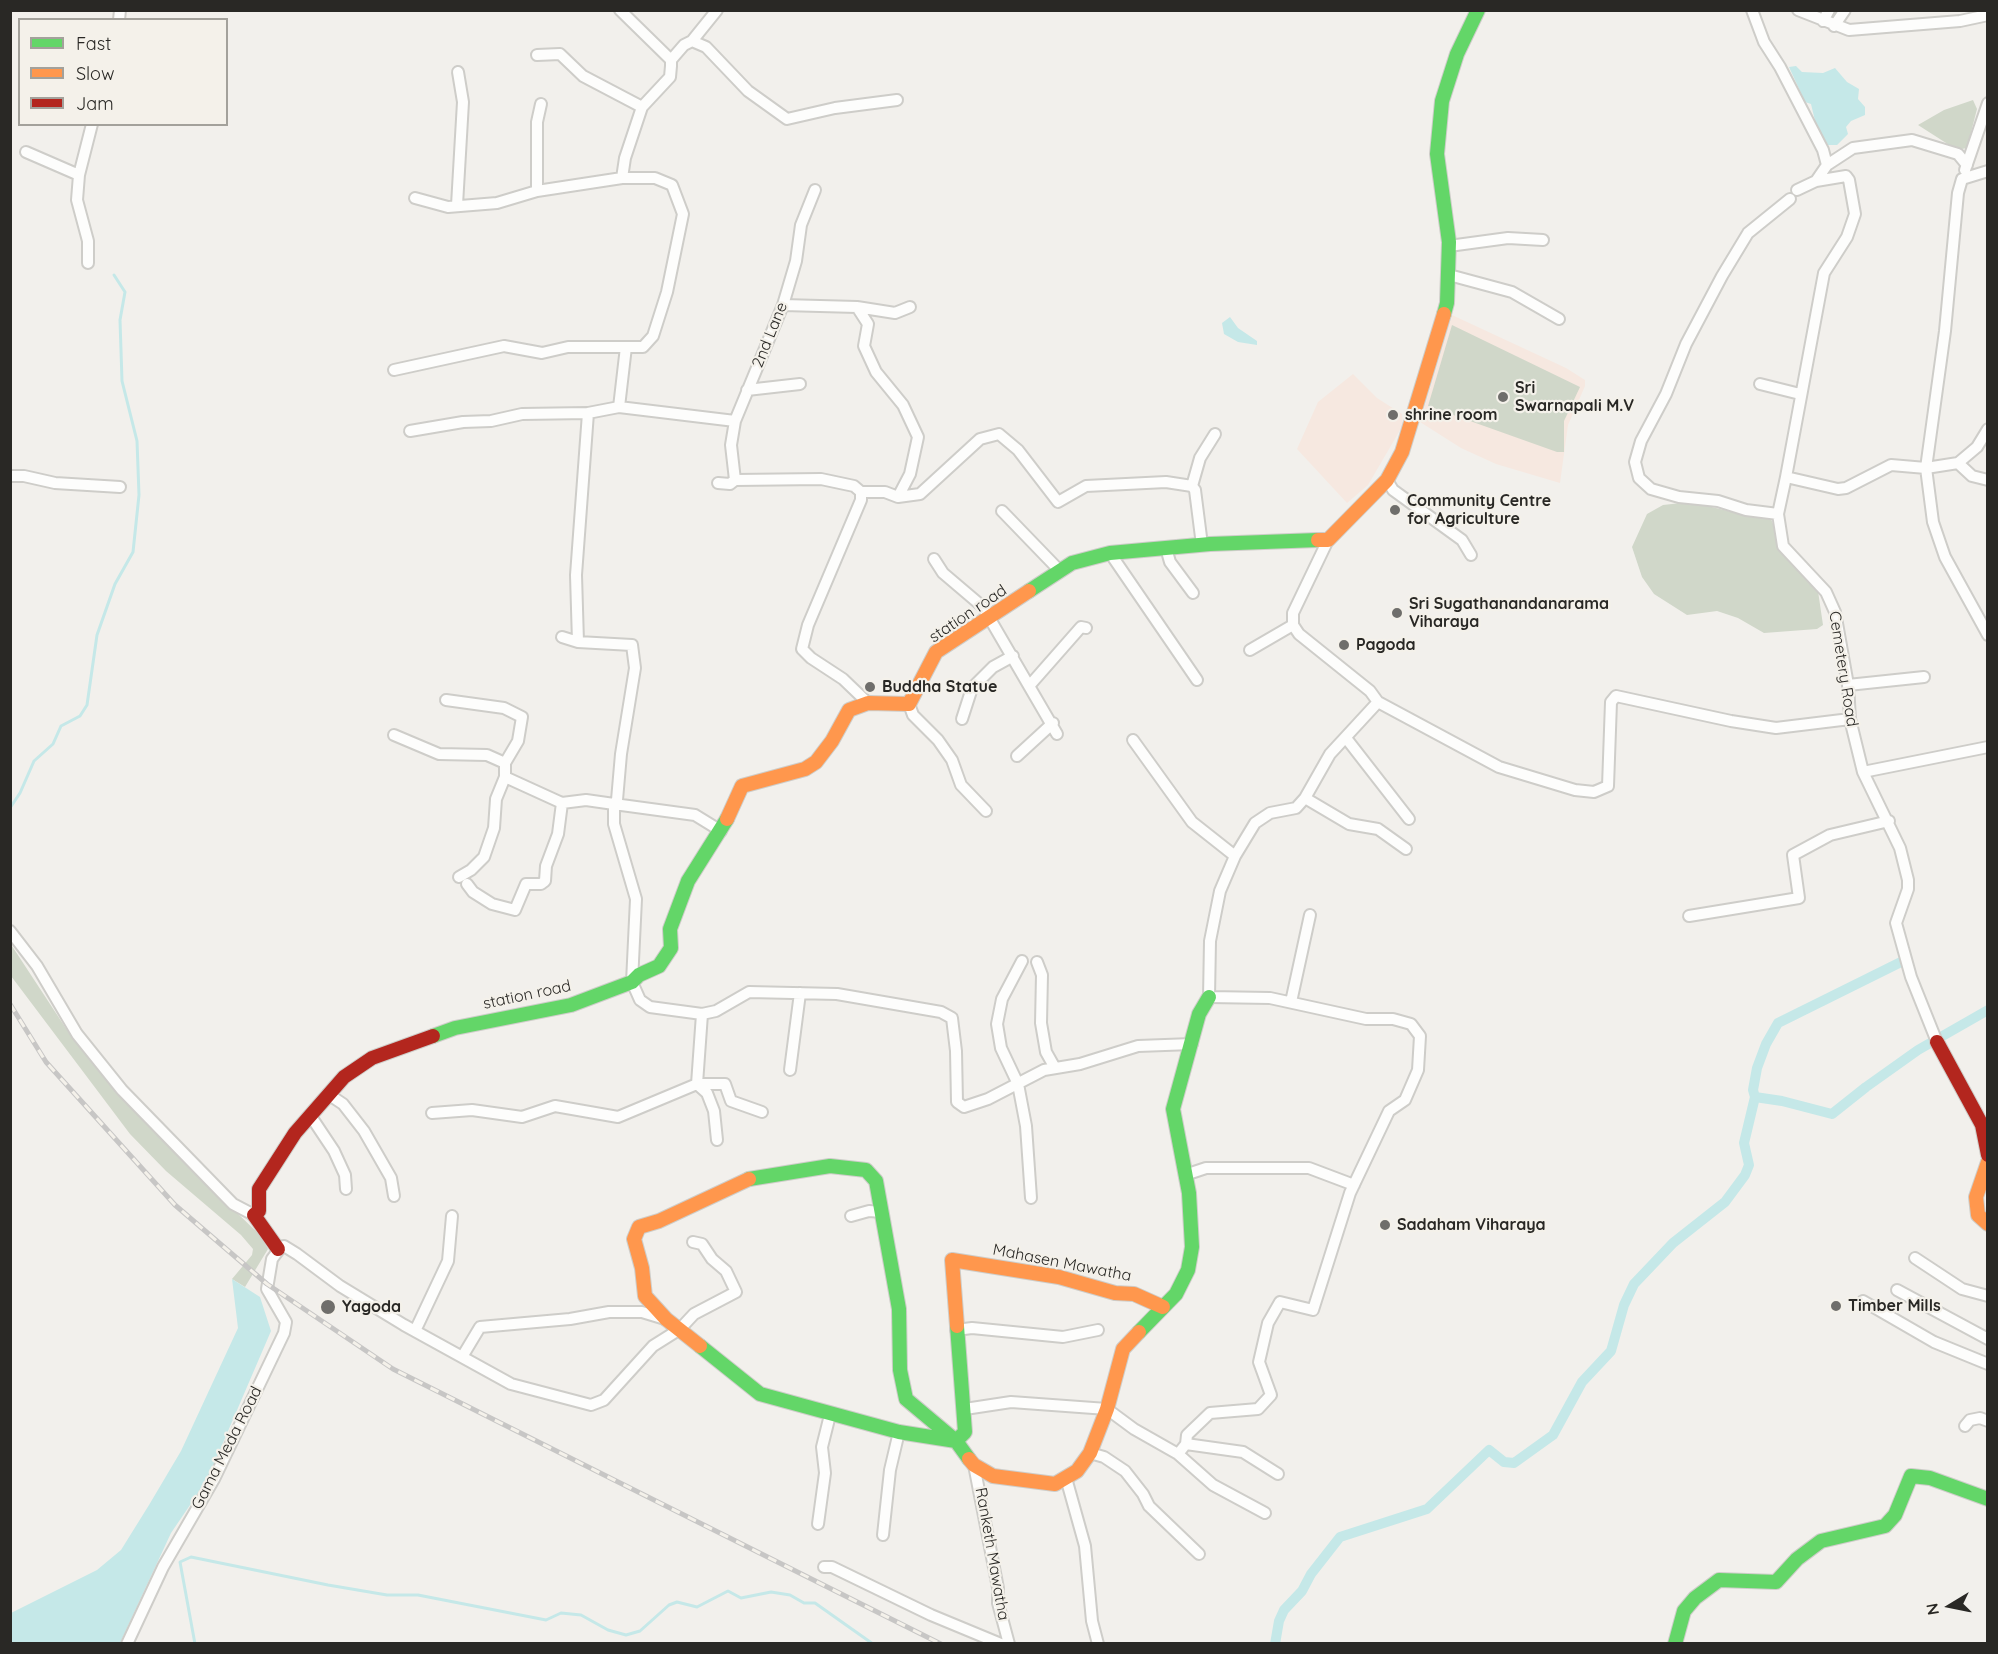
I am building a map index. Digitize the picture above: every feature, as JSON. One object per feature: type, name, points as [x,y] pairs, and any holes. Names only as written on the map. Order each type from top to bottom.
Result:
[{"type":"street","points":[[620,10],[671,60]]},
{"type":"street","points":[[622,178],[625,158],[642,107],[670,77],[671,60],[684,45],[692,41],[717,10]]},
{"type":"street","points":[[1478,10],[1457,54],[1442,101],[1437,154],[1449,246],[1449,275],[1447,303],[1424,387],[1402,452],[1387,480],[1328,540],[1293,613],[1293,625],[1299,633],[1370,691],[1378,702],[1499,767],[1575,790],[1594,792],[1608,786],[1611,702],[1616,696],[1731,721],[1776,728],[1850,719]]},
{"type":"street","points":[[1752,10],[1764,42],[1780,67],[1823,150],[1827,165]]},
{"type":"street","points":[[1798,10],[1828,24],[1849,30],[1960,21],[1988,15]]},
{"type":"street","points":[[1828,24],[1829,10]]},
{"type":"street","points":[[1828,24],[1845,10]]},
{"type":"street","points":[[692,41],[706,47],[748,91],[787,119],[835,108],[897,100]]},
{"type":"street","points":[[537,55],[560,54],[583,76],[642,107]]},
{"type":"street","points":[[457,205],[463,102],[458,72]]},
{"type":"street","points":[[1988,103],[1958,193],[1946,332],[1926,468],[1933,522],[1945,557],[1988,635]]},
{"type":"street","points":[[537,191],[537,122],[541,104]]},
{"type":"street","points":[[88,263],[88,241],[77,200],[79,175],[91,126]]},
{"type":"street","points":[[1778,514],[1746,510],[1718,501],[1679,496],[1651,489],[1639,478],[1635,462],[1641,441],[1666,393],[1686,344],[1727,267],[1748,233],[1794,194],[1816,181],[1827,165],[1853,148],[1912,140],[1958,154],[1967,165]]},
{"type":"street","points":[[26,152],[79,175]]},
{"type":"street","points":[[1962,178],[1988,171]]},
{"type":"street","name":"Cemetery Road","points":[[1816,181],[1846,176],[1849,180],[1855,214],[1847,237],[1824,273],[1800,394],[1800,413],[1778,514],[1783,546],[1831,600],[1848,685],[1850,719],[1863,772],[1889,821],[1900,848],[1908,880],[1908,889],[1896,923],[1911,977],[1937,1041]]},
{"type":"street","points":[[394,370],[504,346],[542,353],[568,347],[643,347],[653,336],[667,292],[683,214],[672,185],[656,178],[622,178],[537,191],[497,203],[448,207],[415,198]]},
{"type":"street","name":"2nd Lane","points":[[735,480],[731,445],[735,421],[783,305],[796,261],[801,225],[814,190]]},
{"type":"street","points":[[1449,246],[1508,238],[1543,240]]},
{"type":"street","points":[[1449,275],[1512,292],[1558,319]]},
{"type":"street","points":[[783,305],[857,307],[895,313],[910,307]]},
{"type":"street","points":[[857,307],[868,324],[864,346],[876,372],[903,405],[918,437],[910,474],[898,497]]},
{"type":"street","points":[[619,407],[626,347]]},
{"type":"street","points":[[747,390],[800,384]]},
{"type":"street","points":[[1760,384],[1800,394]]},
{"type":"street","points":[[411,431],[463,422],[491,421],[522,414],[588,413],[619,407],[735,421]]},
{"type":"street","points":[[578,642],[576,574],[588,413]]},
{"type":"street","points":[[1786,477],[1838,489],[1846,488],[1892,465],[1926,468],[1958,463],[1977,447],[1988,429]]},
{"type":"street","points":[[718,483],[730,484],[735,480],[821,479],[854,486],[861,492],[885,492],[898,497],[920,494],[980,439],[999,434],[1018,450],[1058,502],[1086,486],[1166,482],[1192,486]]},
{"type":"street","points":[[1202,545],[1195,490],[1192,486],[1200,458],[1215,434]]},
{"type":"street","points":[[1958,463],[1972,476],[1988,480]]},
{"type":"street","points":[[10,476],[24,476],[55,483],[120,487]]},
{"type":"street","points":[[1387,480],[1393,490],[1462,540],[1471,555]]},
{"type":"street","points":[[861,492],[861,500],[808,625],[802,649],[811,658],[843,679],[868,703],[909,704],[913,715],[938,740],[952,760],[961,785],[986,812]]},
{"type":"street","points":[[1002,511],[1059,570]]},
{"type":"street","name":"station road","points":[[909,704],[936,652],[1072,562],[1110,553],[1166,548],[1328,540]]},
{"type":"street","points":[[1166,548],[1170,562],[1193,593]]},
{"type":"street","points":[[1110,553],[1197,680]]},
{"type":"street","points":[[934,559],[944,573],[983,607],[1053,723],[1057,734]]},
{"type":"street","points":[[1250,650],[1293,625]]},
{"type":"street","points":[[1030,685],[1081,627],[1086,628]]},
{"type":"street","points":[[562,637],[578,642],[632,645],[635,668],[621,754],[621,781],[614,804],[614,824],[636,900],[632,982],[640,1000],[650,1007],[702,1014],[716,1011],[749,992],[837,994],[941,1011],[952,1018],[956,1051],[957,1102],[964,1107],[988,1099],[1044,1070],[1080,1064],[1138,1046],[1192,1044]]},
{"type":"street","points":[[962,719],[972,688],[993,667],[1012,656]]},
{"type":"street","points":[[1848,685],[1924,677]]},
{"type":"street","points":[[446,700],[504,708],[522,717],[518,741],[505,763],[505,777],[496,799],[494,828],[484,856],[463,880],[473,892],[492,904],[515,910],[526,884],[541,884],[545,881],[546,867],[558,834],[562,803]]},
{"type":"street","points":[[956,1441],[899,1432],[760,1394],[666,1319],[645,1296],[642,1268],[634,1239],[639,1227],[659,1221],[746,1179],[830,1166],[866,1170],[876,1181],[882,1212],[899,1309],[900,1370],[906,1398],[956,1441],[974,1465],[993,1476],[1055,1484],[1077,1471],[1090,1453],[1107,1409],[1111,1386],[1123,1349],[1176,1294],[1188,1270],[1192,1247],[1190,1193],[1173,1109],[1192,1044],[1198,1014],[1209,997],[1210,941],[1220,891],[1235,856],[1255,823],[1270,813],[1296,808],[1305,798],[1330,754],[1378,702]]},
{"type":"street","name":"station road","points":[[254,1215],[258,1211],[259,1190],[266,1177],[310,1115],[344,1077],[372,1058],[455,1028],[571,1005],[632,982],[664,962],[671,948],[670,929],[688,881],[721,831],[742,786],[805,769],[816,762],[832,741],[849,710],[868,703]]},
{"type":"street","points":[[1017,756],[1053,723]]},
{"type":"street","points":[[394,735],[439,754],[487,755],[505,763]]},
{"type":"street","points":[[1346,738],[1409,819]]},
{"type":"street","points":[[1133,740],[1192,822],[1235,856]]},
{"type":"street","points":[[1863,772],[1988,747]]},
{"type":"street","points":[[505,777],[562,803],[586,800],[695,814],[721,831]]},
{"type":"street","points":[[1305,798],[1349,824],[1378,829],[1406,849]]},
{"type":"street","points":[[1689,916],[1799,898],[1793,855],[1830,835],[1889,821]]},
{"type":"street","points":[[1291,1002],[1310,915]]},
{"type":"street","points":[[10,932],[37,966],[77,1034],[122,1090],[233,1204],[260,1220],[278,1249],[284,1246],[291,1250],[340,1286],[511,1384],[591,1405],[604,1400],[610,1390],[653,1346],[680,1329],[694,1314],[736,1292],[726,1271],[712,1259],[702,1244],[693,1242]]},
{"type":"street","points":[[1022,961],[1002,999],[997,1024],[1000,1047],[1018,1084],[1026,1126],[1031,1198]]},
{"type":"street","points":[[1037,962],[1042,975],[1041,1023],[1044,1043],[1055,1068]]},
{"type":"street","points":[[790,1070],[800,993]]},
{"type":"street","points":[[1178,1454],[1186,1444],[1187,1435],[1210,1413],[1258,1409],[1271,1395],[1259,1362],[1268,1323],[1281,1302],[1313,1310],[1352,1189],[1389,1111],[1405,1100],[1418,1070],[1420,1036],[1411,1024],[1393,1019],[1366,1019],[1270,998],[1209,997]]},
{"type":"street","points":[[697,1084],[702,1014]]},
{"type":"street","points":[[1937,1041],[1982,1125],[1988,1155]]},
{"type":"street","points":[[697,1084],[707,1093],[714,1111],[717,1140]]},
{"type":"street","points":[[432,1113],[472,1110],[522,1117],[555,1106],[618,1118],[697,1084],[725,1084],[731,1101],[762,1112]]},
{"type":"street","points":[[328,1095],[343,1104],[364,1131],[391,1178],[394,1196]]},
{"type":"street","points":[[310,1115],[334,1151],[345,1176],[346,1189]]},
{"type":"street","points":[[1988,1162],[1976,1197],[1978,1215],[1988,1224]]},
{"type":"street","points":[[1185,1175],[1206,1168],[1309,1168],[1352,1189]]},
{"type":"street","points":[[851,1216],[869,1211],[882,1212]]},
{"type":"street","points":[[415,1331],[448,1261],[452,1216]]},
{"type":"street","name":"Gama Meda Road","points":[[127,1644],[163,1567],[214,1479],[284,1333],[286,1322],[267,1289],[268,1271],[278,1249]]},
{"type":"street","points":[[1915,1258],[1962,1289],[1988,1296]]},
{"type":"street","name":"Mahasen Mawatha","points":[[956,1330],[955,1275],[952,1260],[1059,1277],[1114,1293],[1134,1294],[1163,1307]]},
{"type":"street","points":[[1897,1290],[1988,1339]]},
{"type":"street","points":[[1863,1301],[1934,1342],[1988,1364]]},
{"type":"street","points":[[462,1357],[480,1327],[570,1319],[609,1312],[642,1312],[666,1319]]},
{"type":"street","points":[[956,1441],[964,1432],[965,1409],[960,1386],[956,1330],[972,1328],[1063,1337],[1098,1330]]},
{"type":"street","points":[[965,1409],[1011,1402],[1107,1409],[1134,1429],[1178,1454],[1213,1485],[1265,1513]]},
{"type":"street","points":[[818,1524],[825,1473],[822,1447],[830,1415]]},
{"type":"street","points":[[1965,1426],[1970,1420],[1980,1418],[1988,1421]]},
{"type":"street","points":[[883,1535],[890,1470],[899,1432]]},
{"type":"street","points":[[1186,1444],[1243,1452],[1278,1474]]},
{"type":"street","points":[[1090,1453],[1104,1457],[1125,1472],[1143,1494],[1149,1506],[1199,1554]]},
{"type":"street","name":"Ranketh Mawatha","points":[[974,1465],[998,1588],[998,1603],[1010,1644]]},
{"type":"street","points":[[1675,1644],[1684,1611],[1695,1598],[1719,1580],[1776,1582],[1797,1559],[1821,1541],[1885,1526],[1895,1515],[1911,1476],[1930,1478],[1988,1499]]},
{"type":"street","points":[[1066,1478],[1085,1546],[1092,1621],[1098,1644]]},
{"type":"street","points":[[824,1568],[832,1567],[931,1616],[1001,1644]]},
{"type":"shaded area","points":[[1973,100],[1977,109],[1967,148],[1957,150],[1918,125],[1944,110]]},
{"type":"shaded area","name":"Sri Swarnapali M.V","points":[[1452,315],[1566,368],[1585,380],[1585,386],[1568,425],[1560,483],[1496,464],[1461,448],[1420,422]]},
{"type":"shaded area","name":"Sri Swarnapali M.V","points":[[1452,325],[1580,387],[1564,421],[1564,452],[1557,452],[1428,406]]},
{"type":"shaded area","points":[[1353,374],[1377,398],[1402,414],[1403,425],[1368,485],[1347,503],[1297,449],[1318,402]]},
{"type":"shaded area","points":[[1681,503],[1704,505],[1771,519],[1787,557],[1818,591],[1823,625],[1817,629],[1764,633],[1738,618],[1717,611],[1687,615],[1654,594],[1642,577],[1632,547],[1647,514],[1663,505]]},
{"type":"shaded area","points":[[10,943],[69,1033],[117,1092],[177,1151],[184,1162],[260,1235],[268,1249],[245,1287],[232,1279],[252,1255],[253,1249],[241,1235],[166,1171],[130,1134],[11,976]]},
{"type":"water","points":[[1796,66],[1802,72],[1823,73],[1835,68],[1847,82],[1859,89],[1858,99],[1865,107],[1865,115],[1851,121],[1846,127],[1848,134],[1837,145],[1828,145],[1816,125],[1811,104],[1805,102],[1789,67]]},
{"type":"water","points":[[1230,317],[1238,328],[1257,341],[1257,345],[1238,342],[1224,334],[1222,323]]},
{"type":"water","points":[[232,1279],[260,1297],[271,1331],[207,1480],[171,1533],[120,1643],[11,1643],[11,1613],[97,1570],[121,1550],[149,1505],[181,1451],[238,1328]]},
{"type":"waterway","points":[[10,808],[20,793],[34,761],[53,744],[61,726],[80,716],[87,705],[97,635],[115,584],[133,552],[139,495],[137,441],[122,381],[120,320],[125,292],[114,275]]},
{"type":"waterway","points":[[1755,1097],[1753,1090],[1757,1068],[1766,1044],[1778,1023],[1903,961]]},
{"type":"waterway","points":[[1275,1644],[1279,1621],[1284,1610],[1302,1591],[1311,1574],[1340,1537],[1427,1509],[1489,1450],[1504,1462],[1514,1463],[1553,1435],[1582,1382],[1611,1351],[1624,1305],[1634,1284],[1673,1243],[1725,1202],[1745,1175],[1749,1165],[1744,1143],[1755,1097],[1782,1101],[1832,1114],[1918,1050],[1988,1010]]},
{"type":"waterway","points":[[195,1644],[180,1562],[191,1557],[328,1585],[387,1595],[418,1595],[546,1620],[561,1613],[581,1615],[608,1630],[626,1635],[640,1631],[669,1605],[677,1602],[697,1607],[728,1591],[741,1598],[771,1592],[790,1595],[804,1603],[815,1603],[873,1644]]},
{"type":"railway","points":[[10,1004],[46,1062],[175,1205],[267,1284],[393,1369],[941,1644]]},
{"type":"traffic: fast","points":[[1444,314],[1447,303],[1449,242],[1437,154],[1442,101],[1457,54],[1478,10]]},
{"type":"traffic: fast","points":[[1029,591],[1072,563],[1110,553],[1210,544],[1318,540]]},
{"type":"traffic: fast","points":[[433,1036],[455,1028],[571,1005],[632,982],[639,975],[659,966],[671,948],[670,929],[688,881],[727,819]]},
{"type":"traffic: fast","points":[[1139,1332],[1176,1294],[1188,1270],[1192,1247],[1189,1193],[1173,1109],[1199,1014],[1209,997]]},
{"type":"traffic: fast","points":[[749,1179],[830,1166],[866,1170],[876,1181],[899,1309],[900,1370],[906,1399],[956,1441],[965,1432],[957,1326]]},
{"type":"traffic: fast","points":[[700,1346],[760,1394],[899,1432],[956,1441],[969,1459]]},
{"type":"traffic: fast","points":[[1675,1644],[1684,1611],[1695,1598],[1719,1580],[1776,1582],[1797,1559],[1821,1541],[1885,1526],[1895,1515],[1911,1476],[1930,1478],[1988,1499]]},
{"type":"traffic: slow","points":[[1318,540],[1328,540],[1387,480],[1402,452],[1444,314]]},
{"type":"traffic: slow","points":[[727,819],[742,786],[805,769],[816,762],[832,741],[849,710],[868,703],[909,704],[936,652],[1029,591]]},
{"type":"traffic: slow","points":[[1988,1162],[1976,1197],[1978,1215],[1988,1224]]},
{"type":"traffic: slow","points":[[700,1346],[666,1319],[645,1296],[642,1268],[634,1239],[639,1227],[659,1221],[749,1179]]},
{"type":"traffic: slow","points":[[957,1326],[952,1260],[1059,1277],[1115,1293],[1134,1294],[1163,1307]]},
{"type":"traffic: slow","points":[[969,1459],[974,1465],[993,1476],[1055,1484],[1077,1471],[1090,1453],[1107,1409],[1123,1349],[1139,1332]]},
{"type":"traffic: jam","points":[[278,1249],[254,1215],[259,1211],[259,1189],[295,1133],[344,1077],[372,1058],[433,1036]]},
{"type":"traffic: jam","points":[[1937,1042],[1982,1125],[1988,1155]]},
{"type":"place","name":"Sri Swarnapali M.V","points":[[1503,397]]},
{"type":"place","name":"shrine room","points":[[1393,415]]},
{"type":"place","name":"Community Centre for Agriculture","points":[[1395,510]]},
{"type":"place","name":"Sri Sugathanandanarama Viharaya","points":[[1397,613]]},
{"type":"place","name":"Pagoda","points":[[1344,645]]},
{"type":"place","name":"Buddha Statue","points":[[870,687]]},
{"type":"place","name":"Sadaham Viharaya","points":[[1385,1225]]},
{"type":"place","name":"Timber Mills","points":[[1836,1306]]},
{"type":"place","name":"Yagoda","points":[[328,1307]]}]
